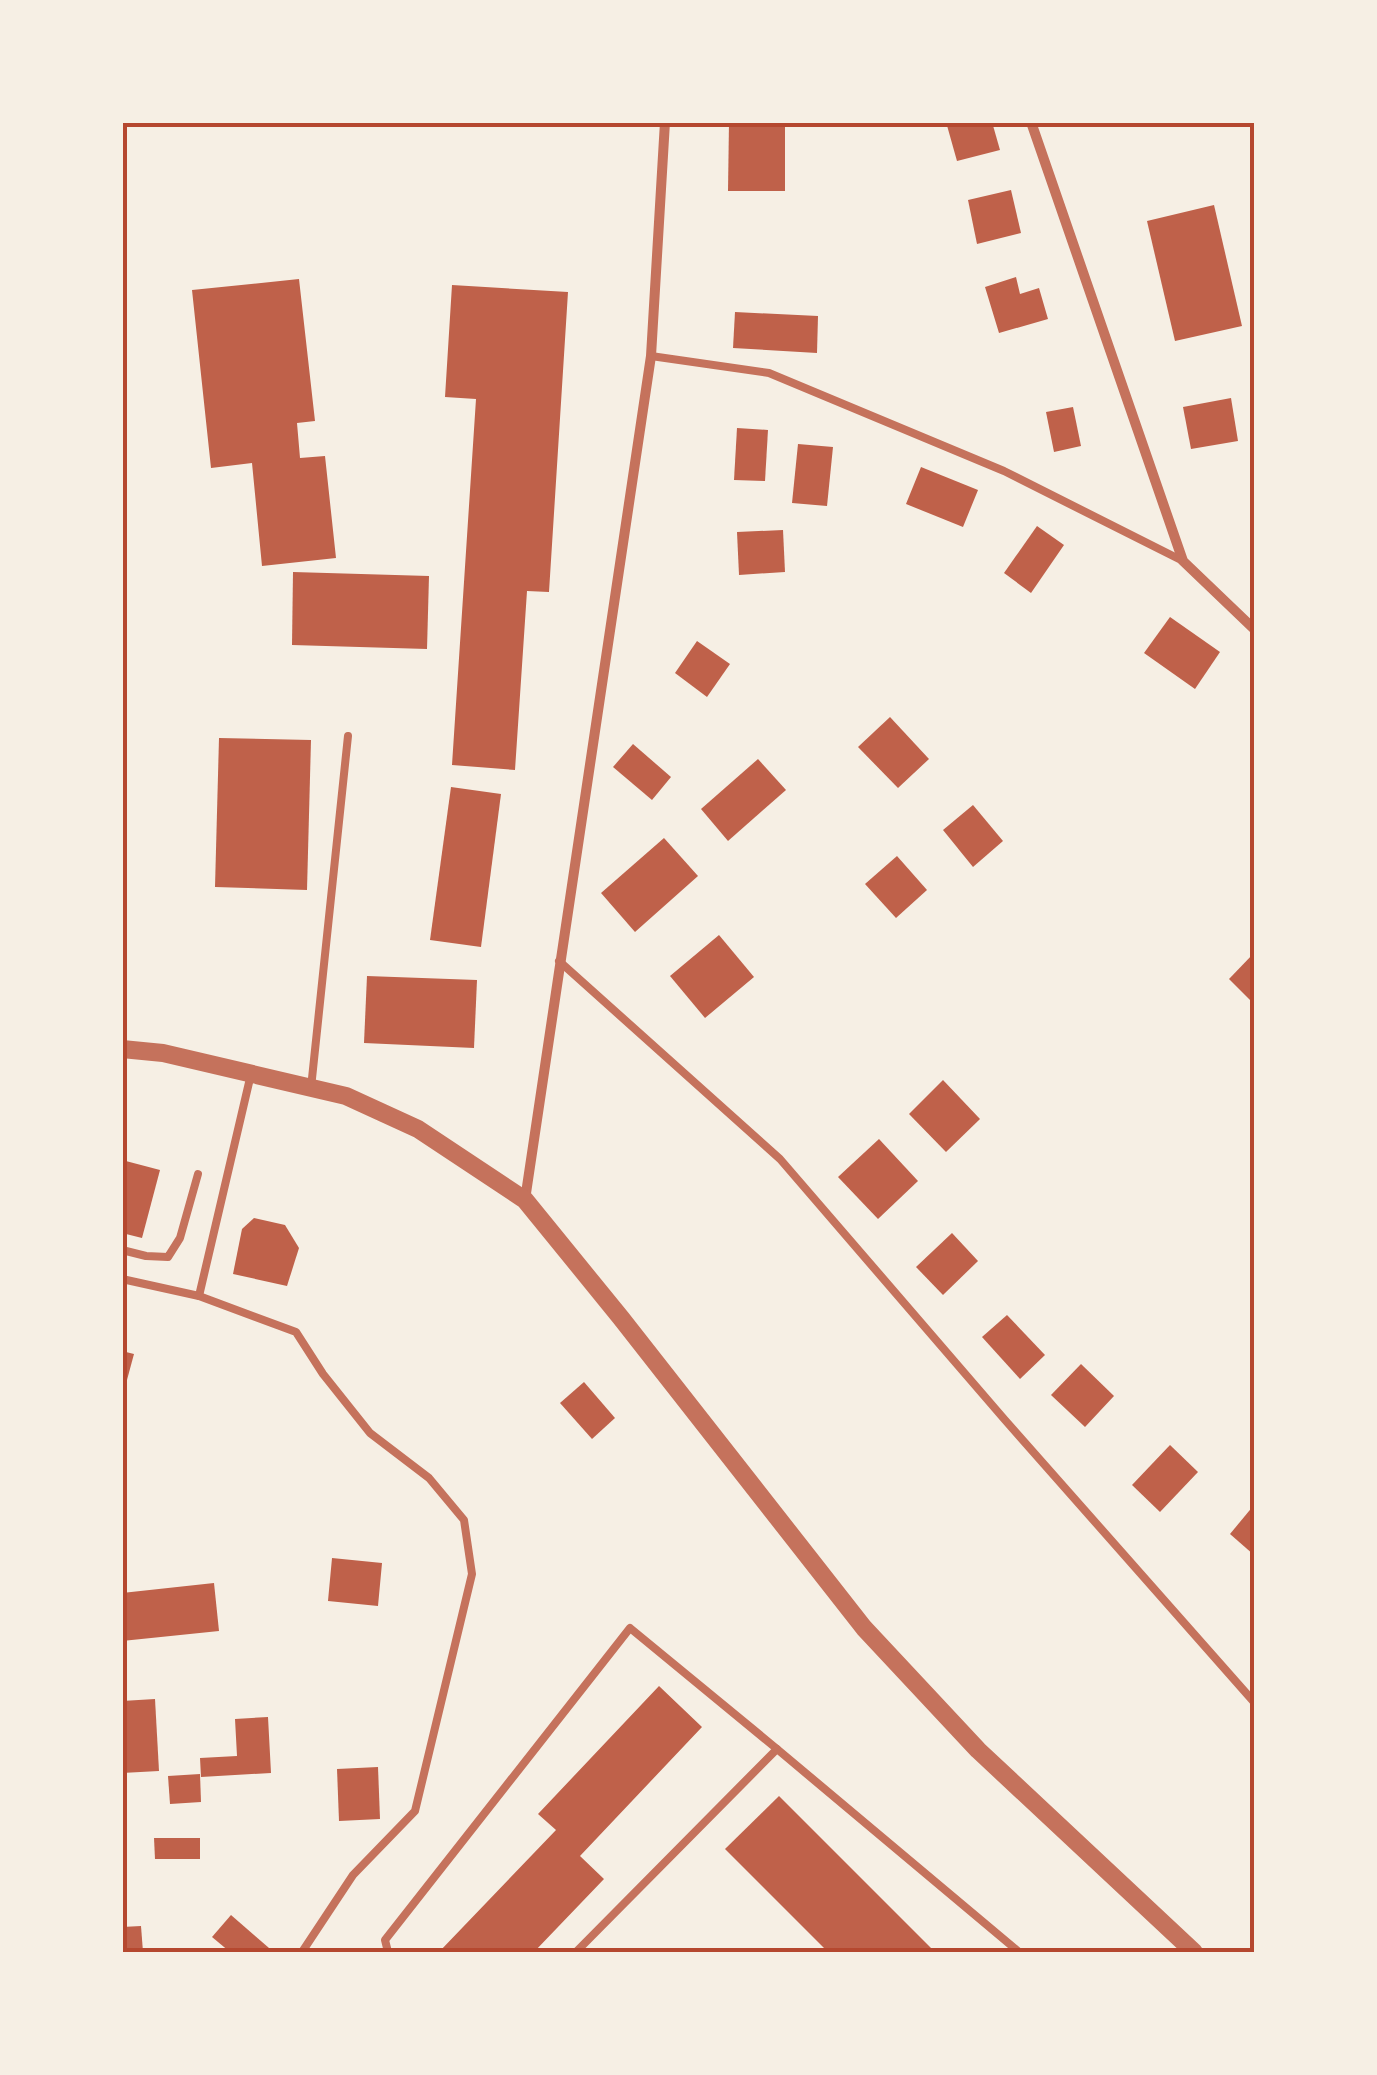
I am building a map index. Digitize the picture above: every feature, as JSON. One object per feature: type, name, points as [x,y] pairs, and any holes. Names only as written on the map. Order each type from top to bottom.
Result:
[{"type":"street","points":[[525,1200],[651,356],[665,122]]},
{"type":"street","points":[[1031,122],[1183,561],[1254,629]]},
{"type":"street","points":[[122,1049],[163,1053],[346,1096],[418,1129],[525,1200],[864,1628],[978,1750],[1194,1952]]},
{"type":"lane","points":[[651,356],[769,372],[1004,471],[1183,561]]},
{"type":"lane","points":[[311,1088],[348,736]]},
{"type":"lane","points":[[560,961],[780,1159],[1254,1702]]},
{"type":"lane","points":[[199,1296],[251,1074]]},
{"type":"lane","points":[[122,1250],[168,1257],[180,1238],[198,1174]]},
{"type":"lane","points":[[122,1279],[199,1296],[296,1332],[370,1434],[430,1478],[464,1520],[472,1574],[414,1811],[352,1875],[302,1952]]},
{"type":"lane","points":[[388,1952],[385,1940],[630,1628],[1019,1952]]},
{"type":"lane","points":[[576,1952],[777,1749]]},
{"type":"building","points":[[729,122],[785,122],[785,191],[728,191]]},
{"type":"building","points":[[946,122],[992,122],[1000,150],[957,161]]},
{"type":"building","points":[[1011,190],[1021,233],[977,244],[968,200]]},
{"type":"building","points":[[1214,205],[1242,326],[1175,341],[1147,221]]},
{"type":"building","points":[[1016,277],[1020,294],[1039,288],[1048,319],[999,333],[985,287]]},
{"type":"building","points":[[299,279],[315,421],[297,423],[300,458],[325,456],[336,558],[262,566],[252,463],[211,468],[192,290]]},
{"type":"building","points":[[452,285],[568,292],[549,592],[527,591],[515,770],[452,765],[476,399],[445,397]]},
{"type":"building","points":[[735,312],[818,316],[817,353],[733,348]]},
{"type":"building","points":[[1231,398],[1238,441],[1191,449],[1183,407]]},
{"type":"building","points":[[1073,407],[1081,446],[1054,452],[1046,412]]},
{"type":"building","points":[[737,428],[768,430],[765,481],[734,480]]},
{"type":"building","points":[[798,444],[833,447],[827,506],[792,503]]},
{"type":"building","points":[[921,467],[978,490],[963,527],[906,504]]},
{"type":"building","points":[[1037,526],[1064,545],[1031,593],[1004,573]]},
{"type":"building","points":[[783,530],[785,572],[739,575],[737,532]]},
{"type":"building","points":[[293,572],[429,576],[427,649],[292,645]]},
{"type":"building","points":[[1170,617],[1220,652],[1195,689],[1144,653]]},
{"type":"building","points":[[697,641],[730,664],[707,697],[675,673]]},
{"type":"building","points":[[890,717],[929,759],[898,788],[858,747]]},
{"type":"building","points":[[219,738],[311,740],[307,890],[215,887]]},
{"type":"building","points":[[633,744],[671,777],[652,800],[613,767]]},
{"type":"building","points":[[758,759],[786,790],[728,841],[701,809]]},
{"type":"building","points":[[451,787],[501,794],[481,947],[430,940]]},
{"type":"building","points":[[973,805],[1003,841],[973,867],[943,830]]},
{"type":"building","points":[[664,838],[698,876],[635,932],[601,893]]},
{"type":"building","points":[[897,856],[927,890],[896,918],[865,884]]},
{"type":"building","points":[[719,935],[754,977],[705,1018],[670,976]]},
{"type":"building","points":[[1254,953],[1254,1004],[1229,979]]},
{"type":"building","points":[[367,976],[477,980],[474,1048],[364,1043]]},
{"type":"building","points":[[943,1080],[980,1119],[946,1152],[909,1114]]},
{"type":"building","points":[[879,1139],[918,1181],[878,1219],[838,1177]]},
{"type":"building","points":[[122,1160],[160,1170],[142,1238],[122,1233]]},
{"type":"building","points":[[254,1218],[285,1225],[299,1248],[287,1286],[233,1274],[242,1229]]},
{"type":"building","points":[[952,1233],[978,1261],[943,1295],[916,1267]]},
{"type":"building","points":[[1007,1315],[1045,1355],[1020,1379],[982,1337]]},
{"type":"building","points":[[122,1351],[134,1354],[124,1391],[122,1391]]},
{"type":"building","points":[[1081,1364],[1114,1396],[1085,1427],[1051,1395]]},
{"type":"building","points":[[584,1382],[615,1418],[592,1439],[560,1403]]},
{"type":"building","points":[[1170,1445],[1198,1472],[1160,1512],[1132,1485]]},
{"type":"building","points":[[1254,1505],[1254,1555],[1230,1534]]},
{"type":"building","points":[[332,1558],[382,1563],[378,1606],[328,1601]]},
{"type":"building","points":[[214,1583],[219,1631],[122,1641],[122,1593]]},
{"type":"building","points":[[659,1686],[702,1727],[580,1856],[604,1879],[534,1952],[439,1952],[556,1830],[538,1814]]},
{"type":"building","points":[[155,1699],[159,1771],[122,1773],[122,1701]]},
{"type":"building","points":[[268,1717],[271,1773],[201,1777],[200,1758],[237,1756],[235,1719]]},
{"type":"building","points":[[378,1767],[380,1819],[339,1821],[337,1769]]},
{"type":"building","points":[[200,1774],[201,1802],[170,1804],[168,1776]]},
{"type":"building","points":[[779,1796],[935,1952],[828,1952],[725,1849]]},
{"type":"building","points":[[154,1838],[200,1838],[200,1859],[155,1859]]},
{"type":"building","points":[[231,1915],[269,1948],[265,1952],[230,1952],[212,1937]]},
{"type":"building","points":[[141,1926],[143,1952],[122,1952],[122,1927]]}]
